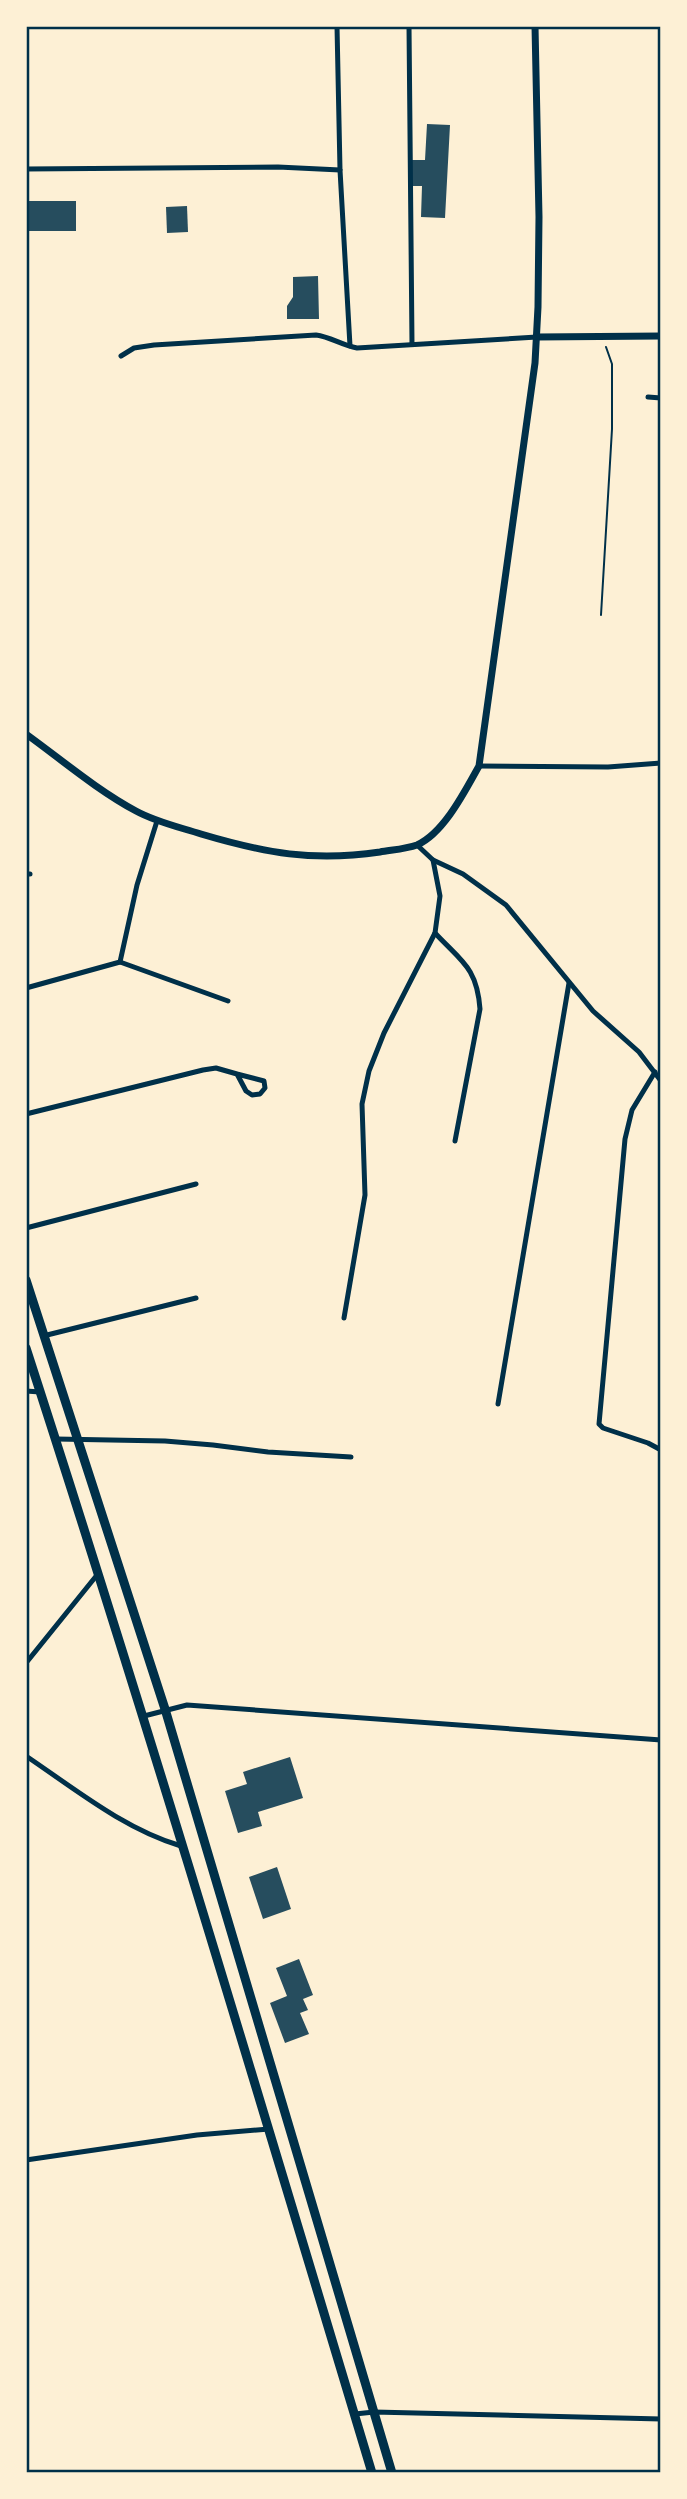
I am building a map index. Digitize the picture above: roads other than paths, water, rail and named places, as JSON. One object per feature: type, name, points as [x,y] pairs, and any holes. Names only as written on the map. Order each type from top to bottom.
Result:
[{"type":"highway","points":[[26,1280],[165,1709],[392,2473]]},
{"type":"highway","points":[[26,1348],[144,1716],[372,2473]]},
{"type":"street","points":[[337,26],[340,170],[350,346]]},
{"type":"street","points":[[409,26],[412,344]]},
{"type":"street","points":[[26,734],[117,800],[158,821],[218,839],[288,855],[318,858],[358,855],[417,845],[440,826],[479,766],[537,337],[539,217],[536,26]]},
{"type":"street","points":[[26,169],[264,167],[340,170]]},
{"type":"street","points":[[121,356],[134,348],[155,345],[316,335],[350,346],[537,337],[661,336]]},
{"type":"street","points":[[648,397],[661,398]]},
{"type":"street","points":[[479,766],[608,767],[661,763]]},
{"type":"street","points":[[120,962],[137,885],[158,821]]},
{"type":"street","points":[[417,845],[433,860],[463,874],[506,905],[549,954],[569,984],[593,1011],[639,1052],[661,1081]]},
{"type":"street","points":[[344,1318],[365,1195],[362,1104],[369,1071],[384,1033],[435,933],[440,896],[433,860]]},
{"type":"street","points":[[435,933],[464,962],[474,977],[479,994],[480,1009],[455,1140]]},
{"type":"street","points":[[26,988],[120,962],[229,1001]]},
{"type":"street","points":[[498,1404],[569,984]]},
{"type":"street","points":[[26,1114],[216,1068],[237,1073],[258,1078],[264,1081],[265,1088],[260,1094],[252,1095],[246,1091],[237,1073]]},
{"type":"street","points":[[655,1072],[632,1110],[625,1139],[599,1424],[603,1428],[661,1450]]},
{"type":"street","points":[[26,1228],[196,1184]]},
{"type":"street","points":[[43,1336],[196,1298]]},
{"type":"street","points":[[26,1391],[40,1392]]},
{"type":"street","points":[[56,1439],[165,1441],[213,1444],[268,1452],[351,1457]]},
{"type":"street","points":[[26,1663],[97,1575]]},
{"type":"street","points":[[144,1716],[187,1705],[661,1740]]},
{"type":"street","points":[[26,1756],[130,1825],[153,1838],[181,1846]]},
{"type":"street","points":[[26,2161],[197,2135],[269,2129]]},
{"type":"street","points":[[355,2414],[374,2412],[661,2419]]}]
